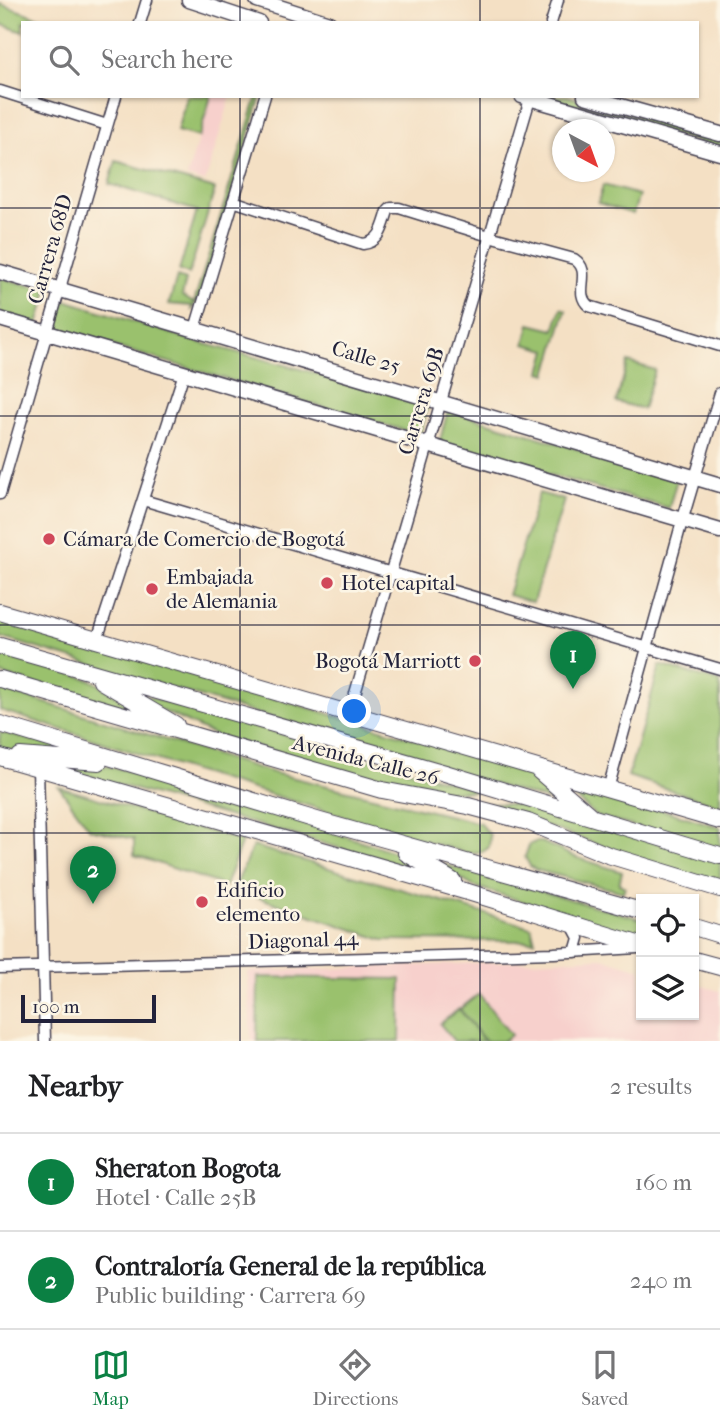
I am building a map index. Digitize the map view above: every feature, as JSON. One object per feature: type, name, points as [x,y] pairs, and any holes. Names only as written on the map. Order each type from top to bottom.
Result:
[{"type":"main road","points":[[0,612],[720,821]]},
{"type":"main road","name":"Avenida Calle 26","points":[[0,646],[432,769],[720,856]]},
{"type":"main road","points":[[79,669],[174,724],[216,743]]},
{"type":"main road","name":"Avenida Calle 26","points":[[0,679],[382,790],[468,806],[528,822],[608,855],[720,889]]},
{"type":"main road","points":[[0,724],[355,831],[636,910]]},
{"type":"main road","points":[[0,756],[78,759],[160,773]]},
{"type":"main road","points":[[0,756],[468,892],[636,944]]},
{"type":"main road","points":[[534,767],[596,820]]},
{"type":"main road","points":[[420,797],[491,797],[543,803]]},
{"type":"main road","points":[[355,831],[428,865],[468,892]]},
{"type":"main road","points":[[699,929],[720,935]]},
{"type":"main road","points":[[699,961],[720,967]]},
{"type":"street","points":[[140,21],[147,0]]},
{"type":"street","points":[[189,0],[253,21]]},
{"type":"street","points":[[257,0],[322,21]]},
{"type":"street","points":[[552,21],[558,0]]},
{"type":"street","points":[[294,13],[309,21]]},
{"type":"street","points":[[0,91],[21,98]]},
{"type":"street","points":[[22,98],[107,125]]},
{"type":"street","name":"Carrera 68D","points":[[0,494],[5,459],[48,333],[115,98]]},
{"type":"street","points":[[195,329],[264,98]]},
{"type":"street","name":"Carrera 69B","points":[[349,714],[442,401],[526,98]]},
{"type":"street","points":[[529,98],[720,153]]},
{"type":"street","points":[[592,98],[720,134]]},
{"type":"street","points":[[233,201],[363,243],[372,242],[379,236],[391,208],[399,208],[575,259],[582,266],[584,275],[581,290],[589,306],[720,346]]},
{"type":"street","name":"Calle 25","points":[[0,272],[720,485]]},
{"type":"street","points":[[0,320],[720,531]]},
{"type":"street","points":[[97,640],[184,373]]},
{"type":"street","points":[[608,789],[720,393]]},
{"type":"street","points":[[143,500],[720,669]]},
{"type":"street","points":[[38,768],[45,1041]]},
{"type":"street","points":[[571,923],[579,938],[575,952]]},
{"type":"street","name":"Diagonal 44","points":[[0,968],[575,952],[636,946]]},
{"type":"shaded area","points":[[210,98],[230,98],[205,182],[187,177]]},
{"type":"shaded area","points":[[603,958],[636,968],[636,1020],[699,1020],[699,985],[720,991],[720,1041],[251,1041],[248,972]]},
{"type":"green space","points":[[0,4],[46,20],[21,21],[21,31],[0,24]]},
{"type":"green space","points":[[186,98],[210,98],[199,137],[177,131]]},
{"type":"green space","points":[[256,98],[260,98],[201,295],[191,311],[192,306],[169,304],[177,277],[186,280],[182,296],[194,303]]},
{"type":"green space","points":[[547,98],[574,98],[720,140],[720,148]]},
{"type":"green space","points":[[116,161],[215,189],[189,274],[179,271],[197,211],[109,184]]},
{"type":"green space","points":[[603,185],[639,195],[633,214],[598,203]]},
{"type":"green space","points":[[0,278],[48,290],[38,325],[0,314]]},
{"type":"green space","points":[[65,300],[198,342],[429,403],[420,435],[57,330]]},
{"type":"green space","points":[[561,308],[566,310],[547,374],[541,372],[547,350],[525,344],[530,324],[554,330]]},
{"type":"green space","points":[[628,362],[655,370],[643,409],[616,402]]},
{"type":"green space","points":[[448,410],[677,479],[669,508],[439,444]]},
{"type":"green space","points":[[539,493],[564,500],[533,602],[508,595]]},
{"type":"green space","points":[[0,618],[528,772],[574,808],[0,637]]},
{"type":"green space","points":[[0,651],[91,680],[158,720],[0,674]]},
{"type":"green space","points":[[660,665],[720,682],[720,806],[628,776]]},
{"type":"green space","points":[[0,689],[274,773],[480,823],[490,835],[489,847],[478,853],[466,853],[0,710]]},
{"type":"green space","points":[[125,690],[483,791],[438,792],[405,787],[219,737],[150,705]]},
{"type":"green space","points":[[0,732],[71,750],[71,754],[0,750]]},
{"type":"green space","points":[[68,761],[151,776],[374,845],[402,855],[437,876],[47,764]]},
{"type":"green space","points":[[552,777],[720,827],[720,850],[596,816]]},
{"type":"green space","points":[[59,787],[242,841],[225,886],[134,855],[134,839],[90,829]]},
{"type":"green space","points":[[482,803],[528,805],[720,861],[720,883],[649,863]]},
{"type":"green space","points":[[542,842],[575,857],[622,872],[619,884],[625,887],[623,892],[536,870],[525,857],[529,845]]},
{"type":"green space","points":[[253,846],[531,927],[535,941],[383,940],[234,889]]},
{"type":"green space","points":[[428,860],[636,918],[636,936],[473,886]]},
{"type":"green space","points":[[258,977],[401,979],[400,1041],[257,1041]]},
{"type":"green space","points":[[479,994],[511,1035],[503,1041],[485,1041],[460,1009]]},
{"type":"green space","points":[[459,1009],[484,1041],[454,1041],[440,1024]]},
{"type":"place","name":"Cámara de Comercio de Bogotá","points":[[49,539]]},
{"type":"place","name":"Hotel capital","points":[[327,583]]},
{"type":"place","name":"Embajada de Alemania","points":[[152,589]]},
{"type":"place","name":"Bogotá Marriott","points":[[475,661]]},
{"type":"place","name":"Sheraton Bogota","points":[[573,689]]},
{"type":"place","name":"Edificio elemento","points":[[202,902]]},
{"type":"place","name":"Contraloría General de la república","points":[[93,904]]}]
